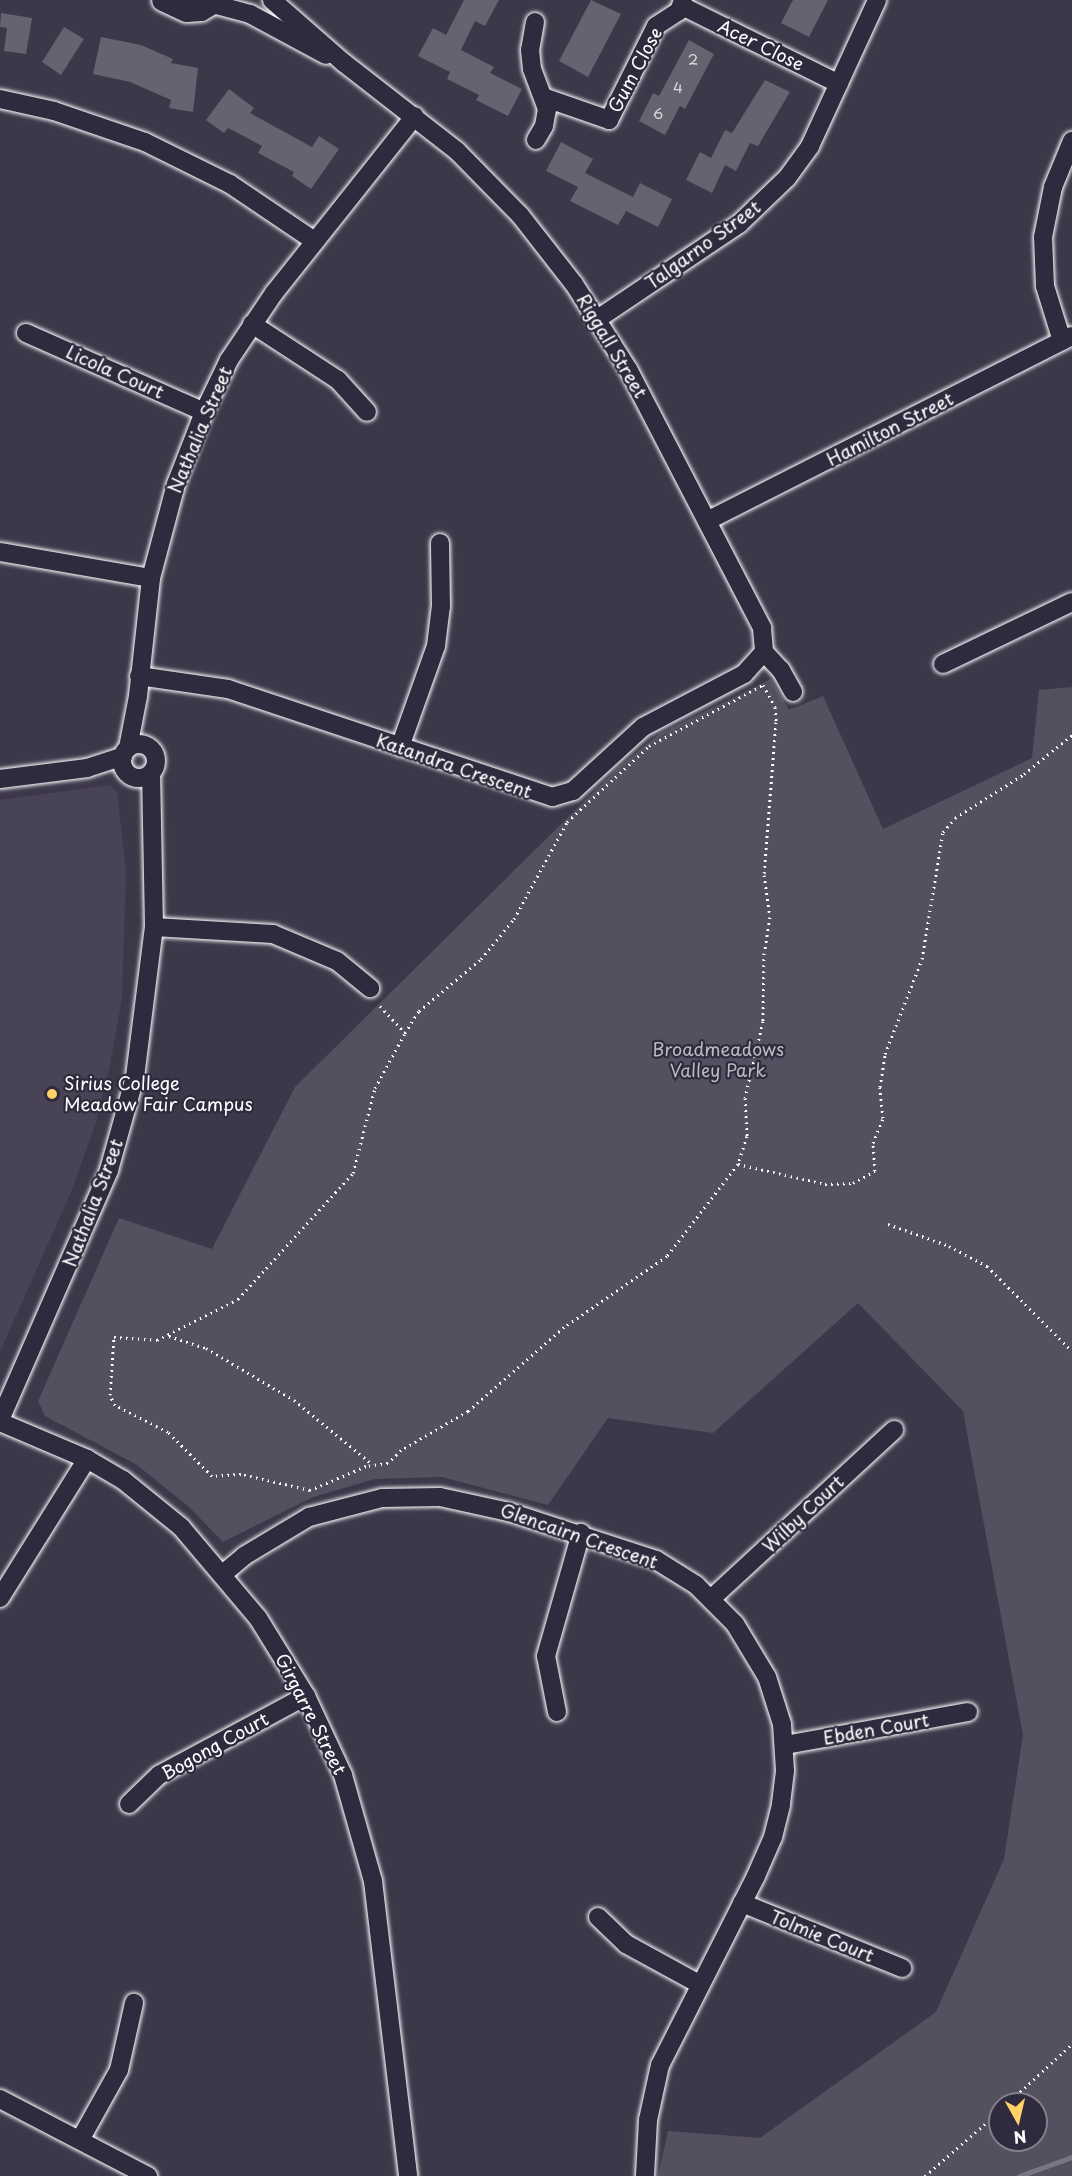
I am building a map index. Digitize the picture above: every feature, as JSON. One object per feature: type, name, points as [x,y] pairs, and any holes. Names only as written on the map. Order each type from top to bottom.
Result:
[{"type":"street","points":[[163,0],[187,11],[216,2]]},
{"type":"street","name":"Riggall Street","points":[[272,0],[344,63],[415,116],[457,151],[520,216],[598,318],[762,628],[764,652]]},
{"type":"street","name":"Talgarno Street","points":[[598,318],[760,207],[805,154],[877,0]]},
{"type":"street","name":"Riggall Street","points":[[216,2],[250,14],[301,44],[344,63]]},
{"type":"street","name":"Acer Close","points":[[683,3],[839,84]]},
{"type":"street","name":"Gum Close","points":[[546,98],[609,120],[656,26],[683,3]]},
{"type":"street","points":[[535,22],[530,50],[532,69],[536,84],[546,98],[544,126],[536,140]]},
{"type":"street","points":[[0,99],[54,111],[145,141],[230,184],[313,240]]},
{"type":"street","name":"Nathalia Street","points":[[150,830],[127,763],[138,696],[151,578],[176,483],[204,412],[252,324],[313,240],[415,116]]},
{"type":"street","points":[[1067,338],[1045,286],[1042,237],[1053,187],[1072,141]]},
{"type":"street","points":[[252,324],[338,380],[367,412]]},
{"type":"street","name":"Licola Court","points":[[26,333],[204,412]]},
{"type":"street","name":"Hamilton Street","points":[[707,521],[1067,338]]},
{"type":"street","points":[[400,747],[436,646],[441,607],[440,543]]},
{"type":"street","points":[[0,552],[151,578]]},
{"type":"street","points":[[943,664],[1072,602]]},
{"type":"street","points":[[764,652],[781,670],[793,692]]},
{"type":"street","name":"Katandra Crescent","points":[[139,676],[228,689],[535,794],[565,795],[643,727],[744,674],[764,652]]},
{"type":"street","name":"Nathalia Street","points":[[138,696],[149,748]]},
{"type":"street","points":[[138,744],[149,748],[155,757],[151,773],[141,778],[127,763],[138,744]]},
{"type":"street","points":[[0,779],[127,763]]},
{"type":"street","name":"Nathalia Street","points":[[0,1421],[89,1220],[123,1128],[145,1024],[154,927],[150,830],[151,773]]},
{"type":"street","points":[[154,927],[273,934],[337,961],[370,988]]},
{"type":"street","name":"Girgarre Street","points":[[0,1421],[87,1459],[156,1505],[224,1573],[258,1618],[306,1696],[343,1775],[373,1881],[408,2176]]},
{"type":"street","name":"Wilby Court","points":[[712,1598],[894,1430]]},
{"type":"street","points":[[0,1598],[87,1459]]},
{"type":"street","name":"Glencairn Crescent","points":[[224,1573],[243,1556],[309,1517],[382,1498],[440,1497],[469,1501],[581,1533],[657,1560],[712,1598],[746,1640],[766,1677],[784,1745],[781,1805],[773,1838],[742,1904],[670,2040],[655,2084],[648,2120],[645,2176]]},
{"type":"street","points":[[557,1712],[546,1656],[581,1533]]},
{"type":"street","name":"Bogong Court","points":[[129,1804],[159,1775],[306,1696]]},
{"type":"street","name":"Ebden Court","points":[[784,1745],[968,1712]]},
{"type":"street","name":"Tolmie Court","points":[[742,1904],[902,1968]]},
{"type":"street","points":[[598,1917],[626,1944],[699,1984]]},
{"type":"street","points":[[80,2140],[119,2070],[134,2003]]},
{"type":"street","points":[[0,2099],[148,2176]]},
{"type":"path","points":[[763,685],[775,707],[776,722],[764,875],[770,916],[764,953],[765,1005],[747,1082],[747,1136],[738,1164],[667,1256],[564,1327],[468,1412],[401,1450],[388,1463],[373,1465],[310,1490],[240,1474],[208,1474],[184,1444],[145,1419],[120,1408],[110,1395],[114,1337],[157,1340],[211,1316],[249,1292],[353,1173],[375,1088],[405,1033],[419,1011],[481,959],[514,919],[567,822],[650,746],[763,685]]},
{"type":"path","points":[[738,1164],[825,1184],[853,1183],[875,1171],[873,1143],[883,1118],[880,1087],[885,1054],[922,958],[943,832],[955,818],[1023,774],[1072,735]]},
{"type":"path","points":[[380,1006],[405,1033]]},
{"type":"path","points":[[888,1224],[949,1246],[987,1266],[1072,1351]]},
{"type":"path","points":[[168,1336],[206,1348],[294,1400],[373,1465]]},
{"type":"path","points":[[1020,2092],[1072,2044]]},
{"type":"path","points":[[925,2176],[988,2121]]},
{"type":"shaded area","name":"Sirius College Meadow Fair Campus","points":[[110,785],[117,791],[126,872],[122,999],[110,1065],[96,1122],[72,1190],[0,1352],[0,800]]},
{"type":"green space","name":"Broadmeadows Valley Park","points":[[771,679],[789,710],[823,696],[883,829],[1032,758],[1039,690],[1072,687],[1072,2176],[658,2176],[668,2131],[760,2138],[936,2012],[1004,1859],[1023,1735],[963,1411],[858,1303],[713,1433],[608,1418],[548,1505],[442,1477],[375,1479],[313,1497],[223,1542],[189,1507],[137,1465],[45,1416],[38,1401],[119,1218],[212,1249],[295,1087],[620,766],[659,734]]},
{"type":"building","points":[[464,0],[499,0],[485,26],[475,21],[461,50],[494,67],[490,73],[522,89],[508,116],[476,100],[479,95],[447,79],[450,72],[418,56],[433,28],[446,35]]},
{"type":"building","points":[[591,0],[621,14],[588,77],[559,61]]},
{"type":"building","points":[[793,0],[828,0],[809,37],[781,23]]},
{"type":"building","points":[[1,13],[32,18],[26,54],[4,51],[7,28],[0,27]]},
{"type":"building","points":[[64,27],[84,39],[61,75],[42,62]]},
{"type":"building","points":[[101,37],[141,45],[173,59],[171,63],[198,68],[193,112],[169,108],[171,100],[130,82],[93,74]]},
{"type":"building","points":[[689,40],[714,54],[685,109],[680,106],[665,135],[639,121],[653,93],[659,96]]},
{"type":"building","points":[[765,80],[790,92],[758,146],[750,143],[736,171],[725,165],[712,193],[686,180],[700,152],[711,158],[725,130],[732,133]]},
{"type":"building","points":[[229,89],[254,108],[250,113],[312,147],[319,136],[339,149],[311,189],[292,176],[294,172],[258,153],[262,146],[228,128],[224,133],[206,120]]},
{"type":"building","points":[[561,142],[593,159],[585,173],[633,197],[640,183],[672,199],[658,227],[626,211],[618,225],[570,201],[578,187],[546,171]]},
{"type":"waterway","points":[[1019,2176],[1072,2157]]},
{"type":"place","name":"Sirius College Meadow Fair Campus","points":[[52,1094]]}]
